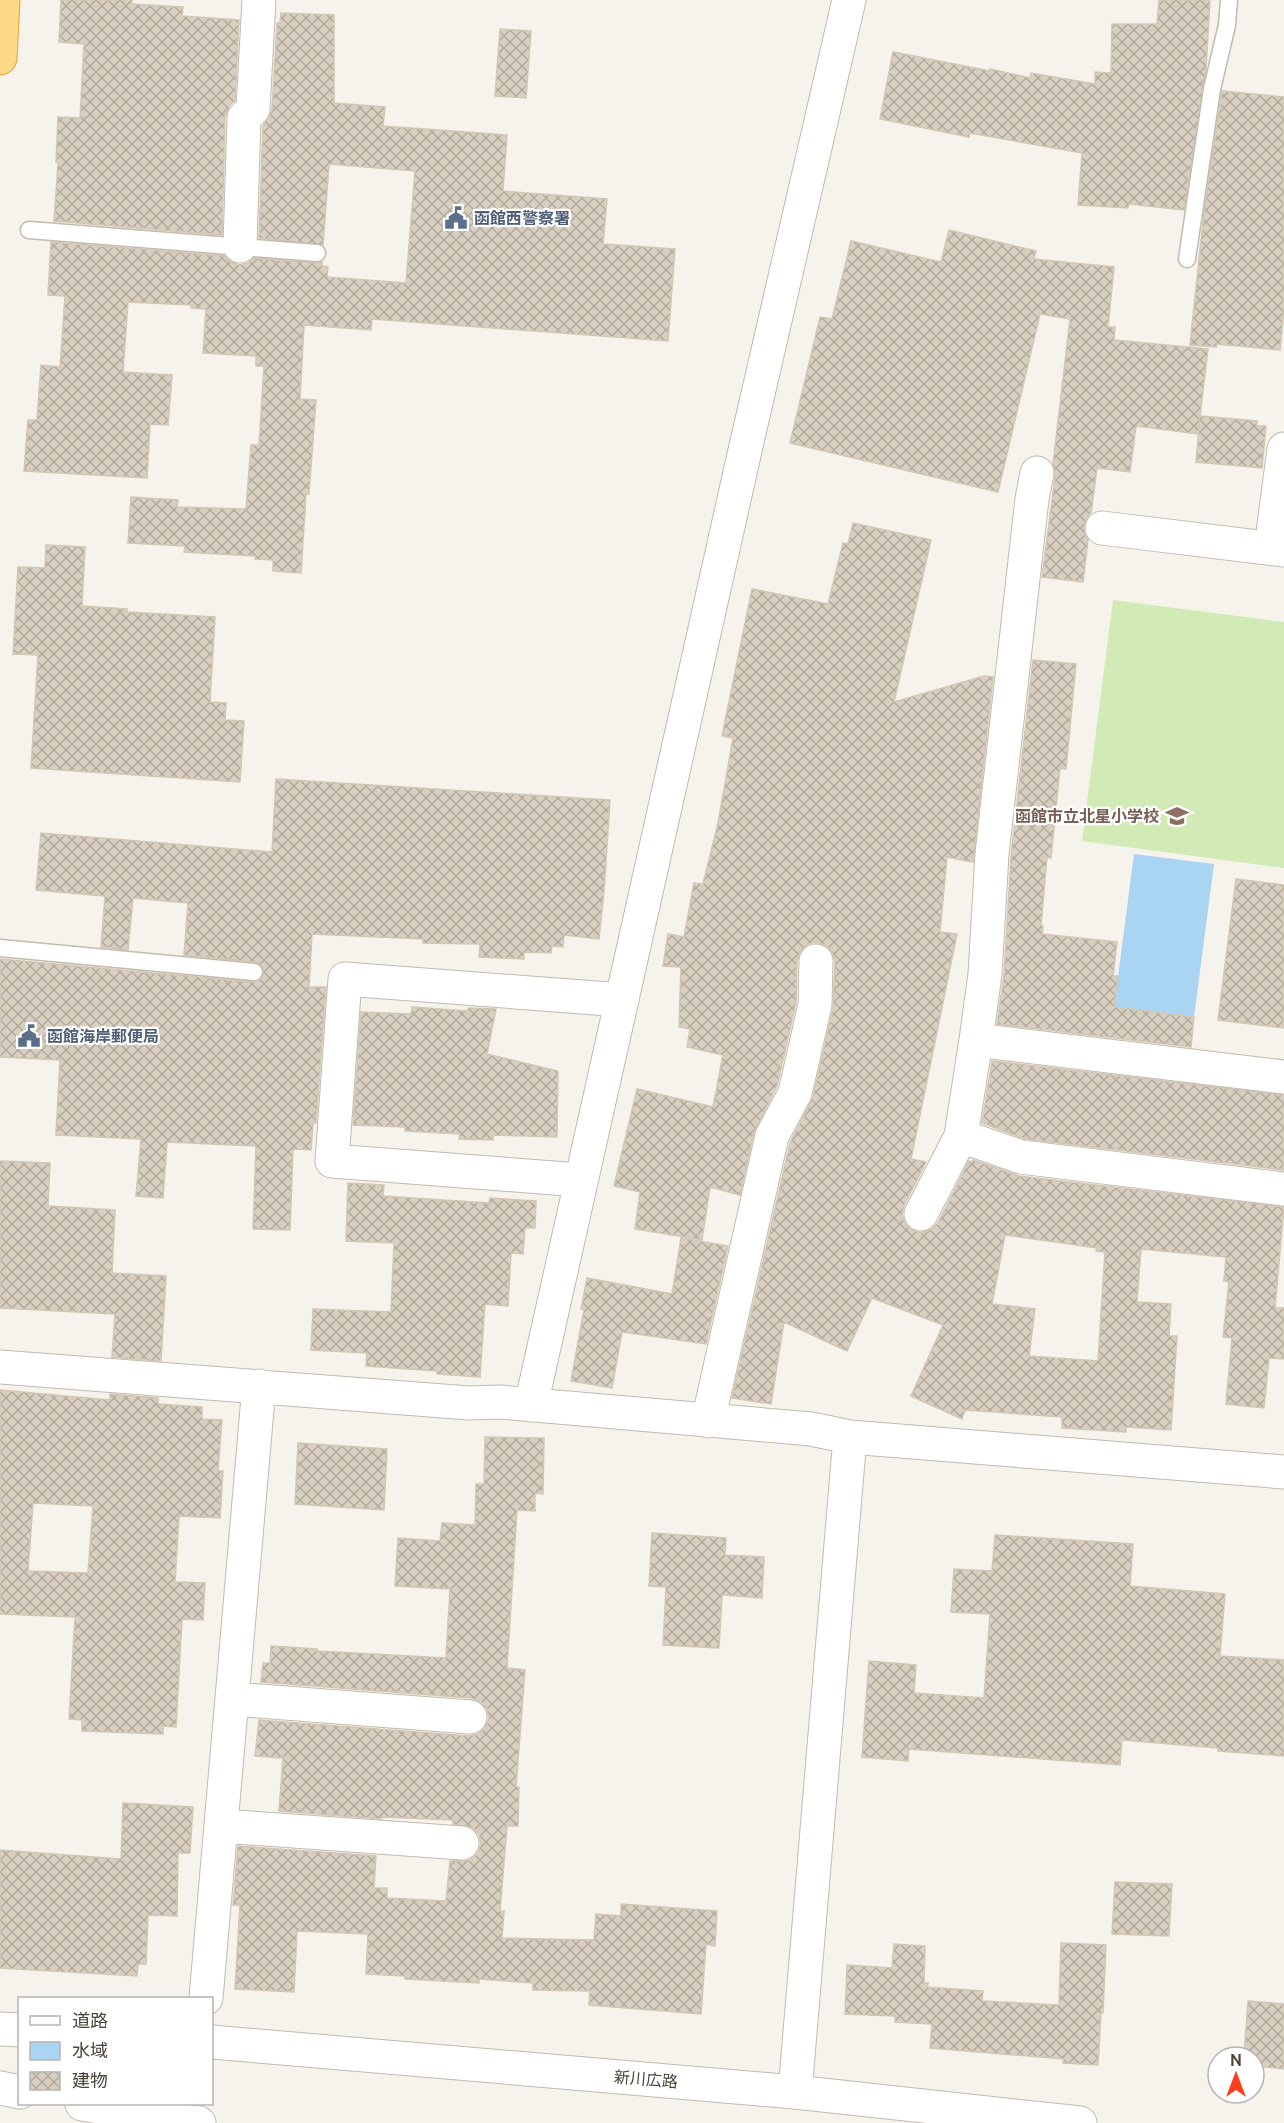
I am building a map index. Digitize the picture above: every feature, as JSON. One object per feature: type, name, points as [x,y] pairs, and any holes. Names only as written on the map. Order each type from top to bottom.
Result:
[{"type":"highway","points":[[0,58],[3,0]]},
{"type":"street","points":[[240,246],[244,118],[253,109],[259,0]]},
{"type":"street","points":[[531,1405],[580,1180],[849,0]]},
{"type":"street","points":[[1102,528],[1277,549],[1284,449]]},
{"type":"street","points":[[921,1214],[961,1136],[984,974],[992,854],[1032,499],[1037,473]]},
{"type":"street","points":[[708,1421],[772,1136],[795,1093],[815,1005],[816,961]]},
{"type":"street","points":[[580,1180],[332,1161],[345,979],[622,1000]]},
{"type":"street","points":[[976,1040],[1284,1077]]},
{"type":"street","points":[[961,1136],[1021,1157],[1284,1189]]},
{"type":"street","points":[[0,1367],[469,1403],[500,1402],[812,1429],[850,1437],[1284,1472]]},
{"type":"street","points":[[206,1997],[259,1386]]},
{"type":"street","points":[[795,2092],[850,1437]]},
{"type":"street","points":[[233,1698],[470,1717]]},
{"type":"street","points":[[222,1826],[462,1843]]},
{"type":"street","points":[[0,2029],[18,2030]]},
{"type":"street","name":"新川広路","points":[[213,2042],[795,2092],[1080,2123]]},
{"type":"street","points":[[0,2088],[18,2092]]},
{"type":"street","points":[[92,2105],[166,2120],[199,2123]]},
{"type":"lane","points":[[254,0],[259,0]]},
{"type":"lane","points":[[1187,259],[1212,89],[1227,25],[1229,0]]},
{"type":"lane","points":[[29,230],[316,252]]},
{"type":"lane","points":[[0,948],[254,972]]},
{"type":"green space","points":[[1113,600],[1284,622],[1284,868],[1082,841]]},
{"type":"water","points":[[1134,854],[1214,864],[1194,1017],[1114,1007]]},
{"type":"building","points":[[61,0],[132,0],[132,4],[183,7],[182,16],[239,20],[235,101],[230,105],[225,117],[222,235],[54,221],[58,117],[80,118],[84,44],[59,42]]},
{"type":"building","points":[[1159,0],[1210,0],[1206,69],[1184,210],[1129,204],[1128,208],[1078,205],[1082,153],[970,133],[969,137],[880,119],[893,52],[1030,78],[1031,73],[1095,84],[1095,72],[1111,73],[1112,24],[1157,24]]},
{"type":"building","points":[[281,13],[334,15],[334,103],[385,107],[383,126],[507,135],[503,191],[607,199],[603,244],[675,249],[668,341],[372,319],[371,330],[304,325],[300,399],[316,400],[309,494],[306,494],[301,573],[273,571],[273,560],[255,559],[255,556],[184,552],[185,546],[128,543],[131,497],[178,500],[177,507],[246,509],[251,445],[259,445],[264,366],[256,366],[256,356],[203,353],[206,309],[191,308],[191,305],[128,302],[123,372],[172,375],[168,425],[150,424],[147,478],[24,471],[28,420],[37,420],[41,365],[60,367],[65,296],[48,295],[51,242],[225,256],[231,262],[239,265],[248,263],[253,258],[322,262],[322,266],[328,267],[327,277],[406,283],[415,171],[329,164],[323,245],[259,238],[263,126],[272,110],[277,23],[280,23]]},
{"type":"building","points":[[500,29],[531,31],[526,98],[495,96]]},
{"type":"building","points":[[1222,91],[1284,97],[1284,310],[1280,350],[1217,344],[1216,347],[1190,345],[1204,212]]},
{"type":"building","points":[[949,230],[1036,251],[1034,259],[1114,267],[1108,327],[1115,327],[1114,340],[1208,349],[1200,416],[1257,421],[1257,426],[1266,426],[1262,468],[1196,462],[1200,417],[1198,434],[1136,426],[1130,472],[1097,468],[1091,513],[1084,525],[1088,540],[1083,582],[1042,577],[1055,477],[1053,464],[1070,319],[1040,314],[998,492],[790,443],[820,317],[832,319],[851,241],[941,262]]},
{"type":"building","points":[[853,523],[931,540],[894,702],[984,676],[993,677],[973,862],[947,857],[940,932],[957,934],[911,1159],[926,1162],[904,1206],[902,1214],[905,1224],[921,1233],[932,1229],[938,1223],[969,1161],[973,1160],[1019,1176],[1284,1207],[1275,1308],[1284,1308],[1284,1359],[1269,1358],[1264,1408],[1226,1404],[1232,1338],[1223,1337],[1229,1282],[1224,1281],[1226,1257],[1141,1249],[1137,1302],[1171,1304],[1169,1336],[1177,1336],[1171,1430],[1126,1427],[1126,1432],[1062,1428],[1062,1417],[965,1410],[962,1419],[911,1396],[943,1325],[872,1298],[847,1351],[784,1322],[771,1404],[732,1398],[790,1143],[813,1097],[833,1009],[835,961],[832,952],[825,945],[816,942],[808,944],[800,952],[797,961],[796,1003],[777,1086],[754,1132],[740,1195],[710,1187],[702,1240],[635,1229],[640,1192],[614,1186],[637,1089],[713,1107],[723,1055],[687,1047],[690,1029],[679,1027],[681,967],[663,966],[668,934],[684,937],[694,883],[703,884],[718,823],[733,738],[722,736],[752,589],[828,604],[843,543],[848,544]],"holes":[[[1005,1235],[1097,1248],[1096,1251],[1105,1252],[1098,1361],[1029,1356],[1035,1309],[992,1304]]]},
{"type":"building","points":[[46,545],[85,547],[82,606],[127,609],[127,612],[215,617],[210,702],[226,703],[225,720],[244,721],[240,782],[31,768],[38,655],[13,654],[18,567],[45,568]]},
{"type":"building","points":[[1033,660],[1076,664],[1066,769],[1060,768],[1051,858],[1047,857],[1042,934],[1117,942],[1113,976],[1118,976],[1114,1007],[1194,1017],[1191,1047],[997,1024],[1004,975],[1011,856]]},
{"type":"building","points":[[276,779],[610,800],[599,939],[564,935],[563,947],[552,946],[551,953],[524,952],[524,959],[479,957],[480,944],[423,943],[423,939],[312,934],[309,987],[326,987],[316,1123],[313,1123],[311,1150],[293,1149],[290,1230],[253,1229],[256,1146],[167,1142],[163,1198],[136,1196],[141,1139],[56,1135],[60,1060],[0,1057],[0,959],[253,982],[262,979],[264,968],[256,962],[184,955],[188,903],[133,898],[128,950],[101,947],[105,896],[36,890],[41,833],[272,852]]},
{"type":"building","points":[[1236,879],[1284,885],[1284,1028],[1218,1020]]},
{"type":"building","points":[[412,1007],[468,1011],[468,1008],[496,1009],[487,1054],[558,1071],[557,1137],[493,1135],[493,1140],[459,1139],[460,1134],[405,1131],[405,1127],[353,1125],[361,1012],[411,1014]]},
{"type":"building","points":[[992,1061],[1284,1095],[1284,1170],[1025,1139],[982,1123]]},
{"type":"building","points":[[0,1161],[50,1163],[48,1206],[115,1210],[112,1273],[166,1276],[161,1361],[112,1357],[115,1314],[0,1308]]},
{"type":"building","points":[[348,1183],[384,1185],[383,1196],[489,1203],[490,1198],[536,1201],[535,1228],[525,1228],[523,1254],[511,1253],[508,1306],[485,1304],[480,1377],[437,1374],[437,1371],[366,1366],[367,1353],[311,1350],[313,1309],[391,1312],[394,1243],[346,1241]]},
{"type":"building","points":[[681,1238],[728,1246],[706,1344],[622,1332],[612,1388],[571,1381],[587,1278],[672,1294]]},
{"type":"building","points":[[0,1390],[110,1400],[110,1394],[158,1398],[158,1404],[202,1407],[202,1419],[222,1420],[218,1471],[223,1471],[220,1518],[179,1516],[175,1582],[205,1583],[203,1620],[182,1619],[176,1727],[163,1726],[163,1734],[82,1731],[82,1720],[69,1719],[75,1617],[0,1614]],"holes":[[[33,1503],[93,1506],[88,1573],[28,1571]]]},
{"type":"building","points":[[485,1437],[544,1438],[543,1494],[535,1493],[535,1511],[517,1510],[507,1668],[525,1670],[516,1787],[519,1787],[518,1826],[507,1826],[500,1911],[504,1911],[502,1938],[594,1940],[596,1914],[621,1916],[621,1904],[717,1911],[715,1946],[706,1944],[701,2014],[589,2005],[590,1991],[533,1990],[533,1983],[479,1979],[479,1983],[405,1979],[405,1976],[366,1974],[368,1934],[297,1931],[294,1992],[235,1989],[240,1905],[233,1905],[238,1846],[376,1856],[374,1888],[387,1888],[387,1898],[446,1901],[450,1861],[470,1860],[478,1853],[481,1844],[479,1834],[472,1827],[453,1824],[453,1820],[382,1817],[382,1819],[279,1811],[283,1758],[255,1756],[259,1720],[469,1736],[478,1734],[485,1728],[489,1719],[487,1709],[481,1702],[471,1698],[261,1682],[263,1663],[270,1663],[271,1646],[317,1649],[317,1651],[446,1658],[450,1589],[395,1586],[398,1538],[440,1541],[442,1523],[475,1525],[476,1484],[484,1484]]},
{"type":"building","points":[[298,1443],[387,1449],[384,1510],[295,1504]]},
{"type":"building","points":[[652,1533],[726,1538],[725,1555],[764,1557],[762,1598],[722,1595],[719,1648],[663,1645],[666,1587],[649,1586]]},
{"type":"building","points":[[995,1535],[1133,1544],[1130,1586],[1225,1594],[1220,1656],[1284,1660],[1284,1756],[1122,1740],[1120,1765],[909,1749],[908,1761],[862,1757],[869,1661],[916,1665],[914,1693],[984,1698],[990,1614],[951,1612],[954,1569],[992,1571]]},
{"type":"building","points":[[123,1803],[193,1807],[190,1853],[178,1853],[177,1916],[148,1915],[146,1964],[138,1964],[137,1976],[0,1968],[0,1850],[121,1859]]},
{"type":"building","points":[[1115,1882],[1172,1884],[1169,1936],[1112,1934]]},
{"type":"building","points":[[1061,1943],[1106,1945],[1098,2065],[1063,2063],[1064,2059],[930,2048],[932,2024],[895,2022],[895,2016],[845,2014],[847,1965],[892,1968],[894,1944],[925,1946],[924,1983],[928,1983],[927,1987],[983,1991],[982,2001],[1059,2005]]},
{"type":"building","points":[[1248,2001],[1284,2004],[1284,2069],[1266,2067],[1266,2045],[1245,2045]]},
{"type":"place","name":"函館西警察署","points":[[456,218]]},
{"type":"place","name":"函館市立北星小学校","points":[[1177,816]]},
{"type":"place","name":"函館海岸郵便局","points":[[29,1036]]}]
